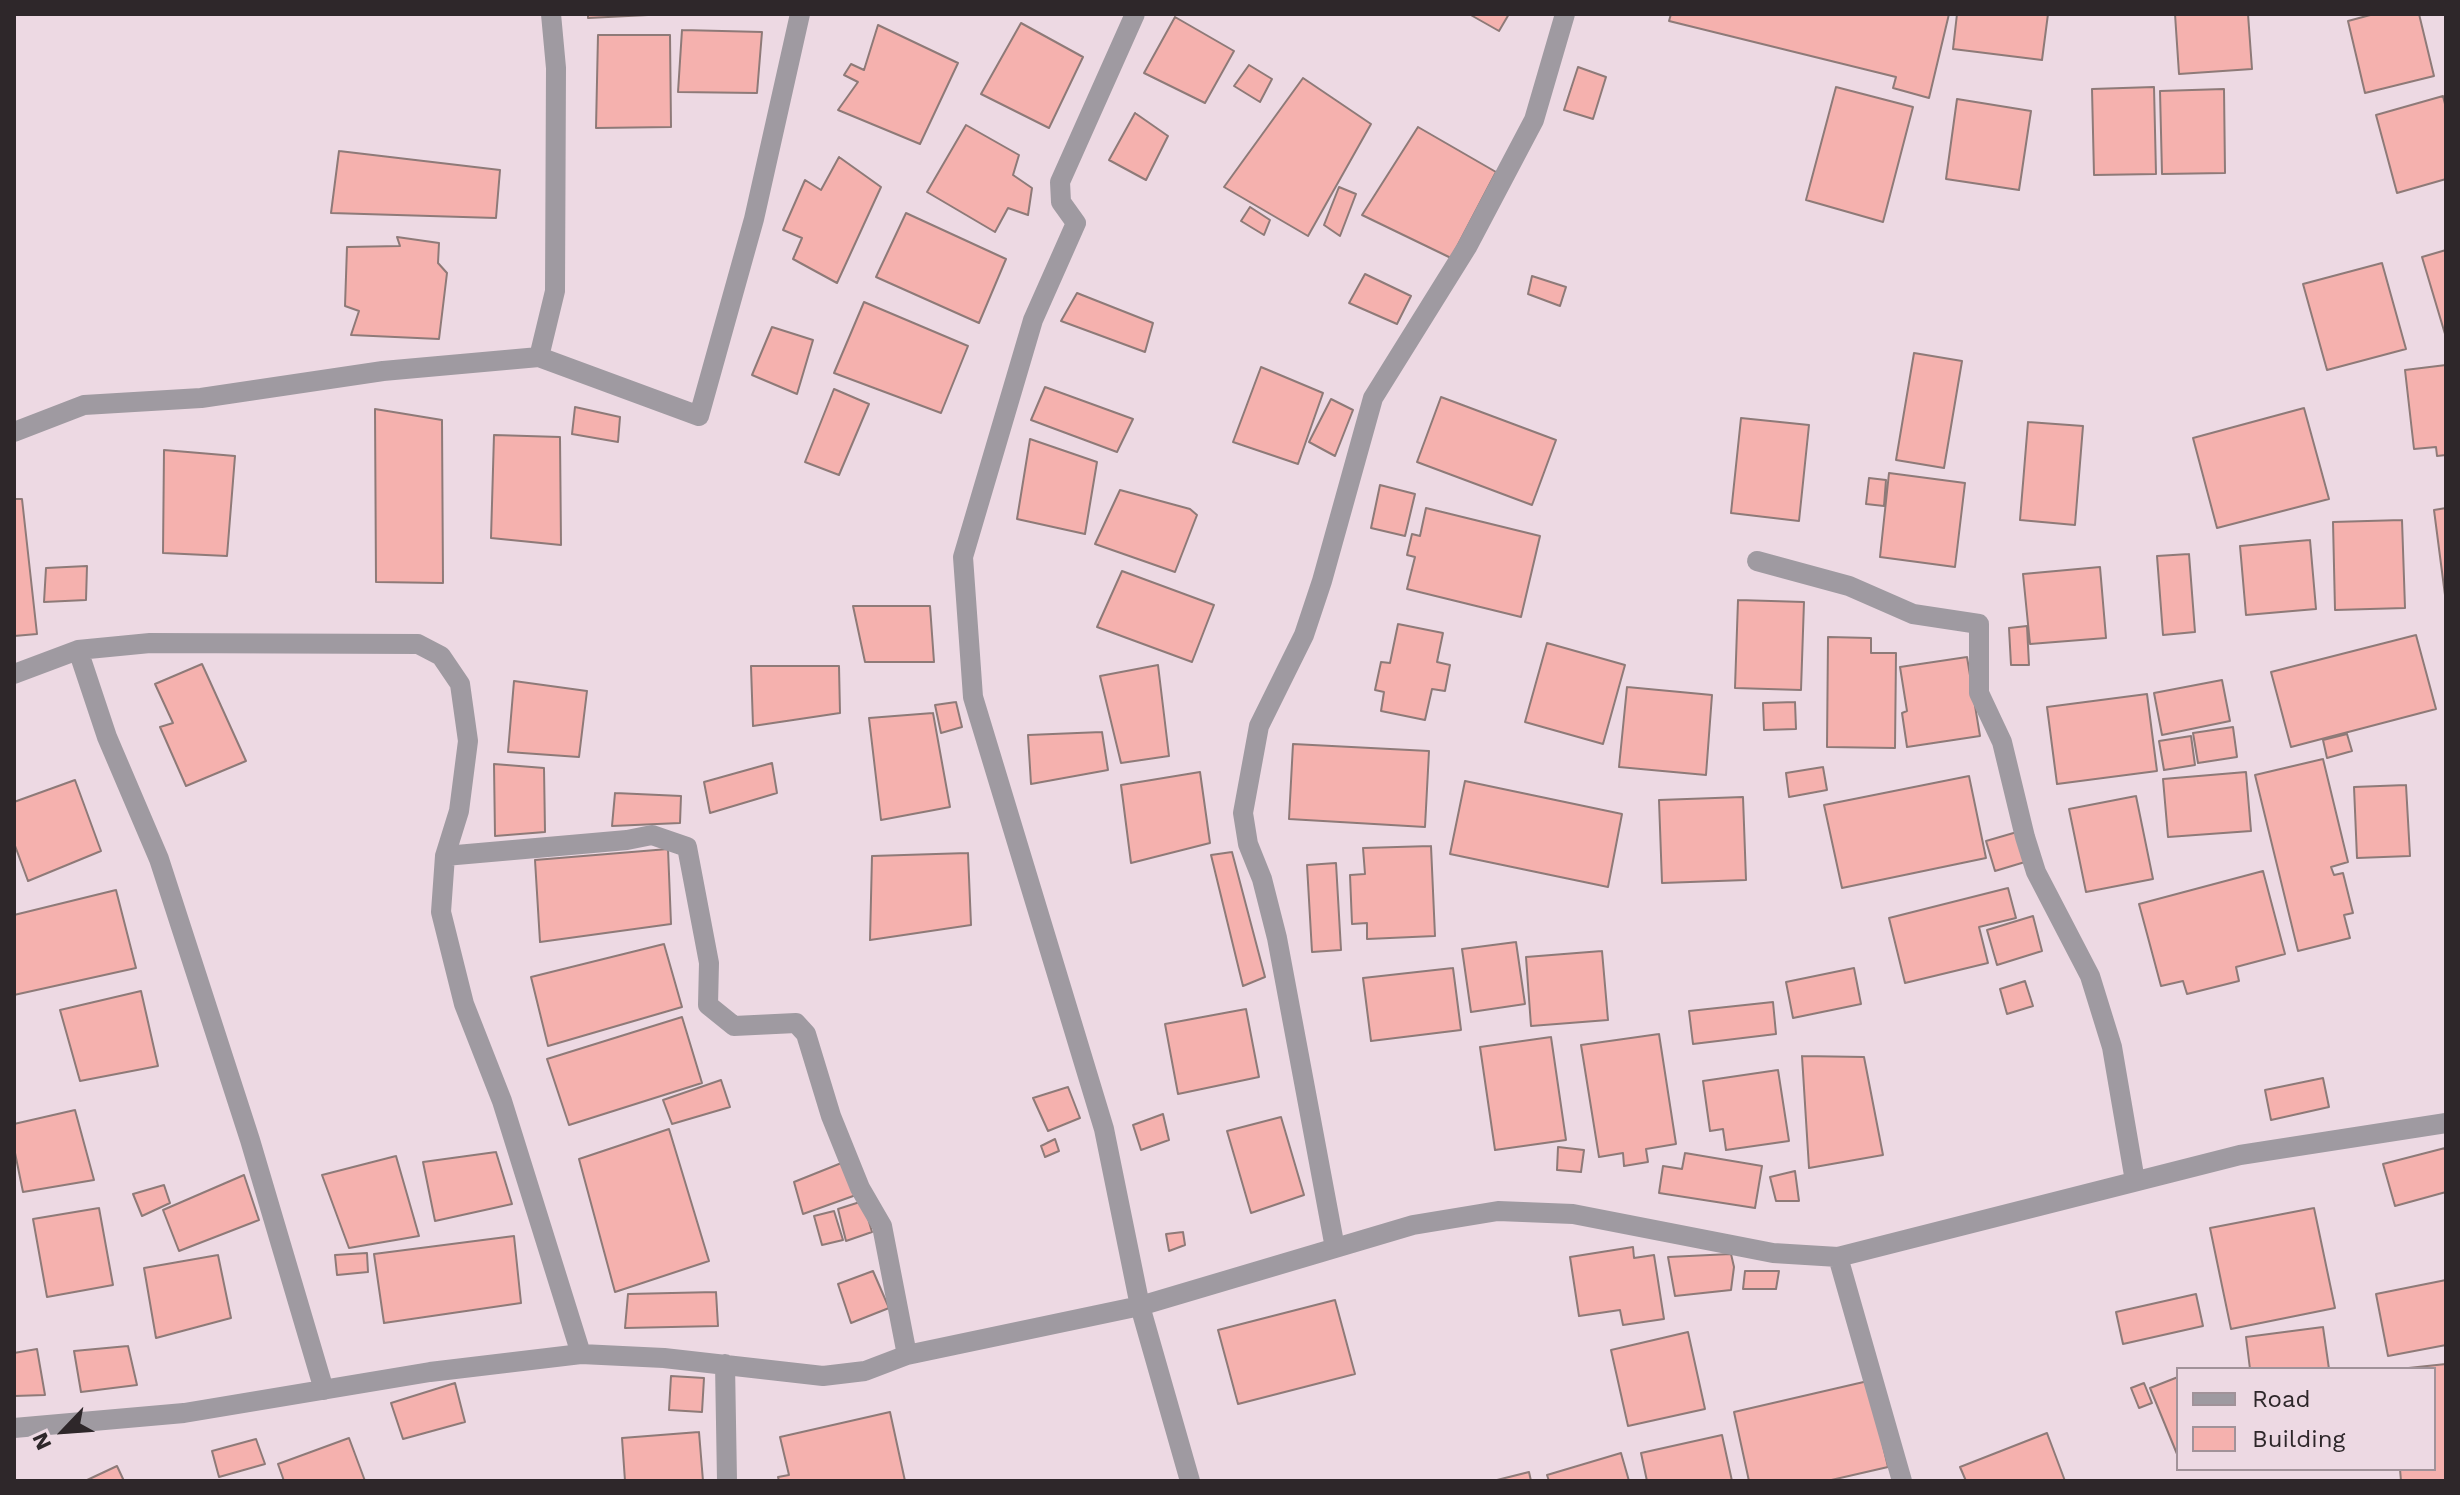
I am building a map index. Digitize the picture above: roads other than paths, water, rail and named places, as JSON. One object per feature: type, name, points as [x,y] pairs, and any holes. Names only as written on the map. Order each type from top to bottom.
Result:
[{"type":"street","points":[[539,357],[555,291],[556,68],[551,14]]},
{"type":"street","points":[[14,432],[84,405],[201,398],[383,371],[539,357],[699,416],[754,219],[800,14]]},
{"type":"street","points":[[1135,14],[1060,182],[1061,202],[1076,223],[1033,320],[963,557],[973,697],[1104,1129],[1140,1306],[1190,1481]]},
{"type":"street","points":[[1335,1248],[1277,938],[1262,879],[1248,844],[1243,813],[1259,726],[1304,635],[1373,398],[1467,247],[1534,120],[1565,14]]},
{"type":"street","points":[[1757,561],[1849,586],[1913,614],[1979,624],[1979,693],[2002,742],[2036,872],[2090,976],[2112,1047],[2135,1181]]},
{"type":"street","points":[[14,674],[78,650],[150,643],[418,644],[441,656],[460,684],[468,741],[459,811],[445,856],[441,912],[464,1004],[502,1101],[581,1354]]},
{"type":"street","points":[[78,650],[107,737],[164,874],[250,1140],[324,1390]]},
{"type":"street","points":[[445,856],[627,840],[652,835],[687,847],[709,963],[708,1005],[734,1026],[796,1023],[806,1034],[831,1116],[860,1188],[882,1226],[907,1355]]},
{"type":"street","points":[[14,1428],[184,1413],[430,1372],[581,1354],[664,1358],[823,1376],[865,1371],[907,1355],[1140,1306],[1413,1225],[1498,1211],[1573,1214],[1773,1253],[1838,1257],[2240,1155],[2446,1123]]},
{"type":"street","points":[[1838,1257],[1902,1481]]},
{"type":"street","points":[[725,1364],[727,1481]]}]
